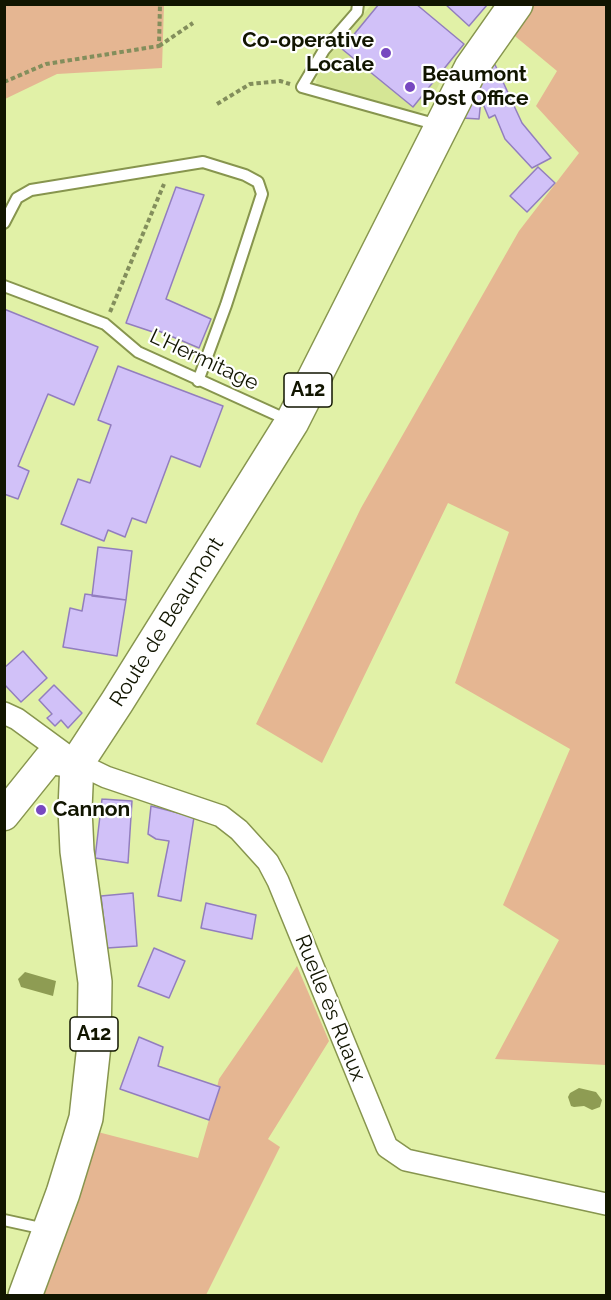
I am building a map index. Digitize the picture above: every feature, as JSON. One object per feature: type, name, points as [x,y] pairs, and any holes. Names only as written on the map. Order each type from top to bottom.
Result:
[{"type":"main road","name":"Route de Beaumont","points":[[77,763],[292,422],[471,68],[516,4]]},
{"type":"main road","name":"A12","points":[[25,1296],[50,1230],[86,1118],[94,1045],[95,981],[77,851],[75,809],[77,763]]},
{"type":"street","name":"Ruelle ès Ruaux","points":[[4,712],[77,763],[106,777],[221,816],[239,830],[267,862],[278,881],[387,1147],[406,1160],[606,1204]]},
{"type":"street","points":[[4,815],[49,759],[77,763]]},
{"type":"lane","points":[[358,4],[357,12],[324,50],[302,87],[442,126]]},
{"type":"lane","points":[[4,223],[17,198],[31,190],[171,167],[203,162],[245,175],[258,182],[262,194],[226,305],[198,381]]},
{"type":"lane","name":"L'Hermitage","points":[[4,286],[105,324],[138,352],[292,422]]},
{"type":"lane","points":[[4,1220],[50,1230]]},
{"type":"path","points":[[159,46],[160,4]]},
{"type":"path","points":[[4,82],[46,64],[159,46],[193,23]]},
{"type":"path","points":[[217,104],[250,84],[280,81],[302,87]]},
{"type":"path","points":[[105,324],[171,167]]},
{"type":"shaded area","points":[[5,4],[164,5],[162,68],[57,74],[5,99]]},
{"type":"shaded area","points":[[371,5],[380,5],[451,62],[426,109],[415,114],[320,88],[316,82],[319,67]]},
{"type":"shaded area","points":[[529,5],[606,5],[606,1065],[495,1059],[559,940],[503,905],[570,749],[455,683],[509,532],[448,503],[322,763],[256,724],[361,508],[519,231],[579,153],[536,106],[557,71],[510,32]]},
{"type":"shaded area","points":[[297,966],[329,1041],[268,1139],[280,1147],[206,1295],[33,1296],[94,1131],[198,1158],[219,1079]]},
{"type":"shaded area","points":[[25,972],[56,981],[53,996],[21,987],[18,979]]},
{"type":"shaded area","points":[[579,1088],[596,1092],[602,1100],[600,1107],[592,1110],[584,1106],[571,1106],[568,1097],[570,1093]]},
{"type":"building","points":[[379,4],[416,4],[464,44],[413,107],[342,49]]},
{"type":"building","points":[[445,4],[487,4],[487,5],[469,26]]},
{"type":"building","points":[[491,56],[522,123],[551,158],[532,168],[505,139],[495,115],[489,118],[481,99],[479,119],[462,118]]},
{"type":"building","points":[[538,167],[555,183],[527,212],[510,196]]},
{"type":"building","points":[[176,187],[204,195],[166,299],[211,319],[199,348],[154,329],[153,332],[126,323]]},
{"type":"building","points":[[4,309],[98,347],[74,405],[48,394],[18,466],[29,471],[18,499],[4,494]]},
{"type":"building","points":[[118,366],[223,406],[200,467],[171,456],[146,523],[132,518],[125,537],[108,530],[104,541],[61,524],[78,479],[90,483],[111,425],[98,420]]},
{"type":"building","points":[[98,547],[132,551],[126,600],[92,596]]},
{"type":"building","points":[[85,594],[126,600],[117,656],[63,647],[70,608],[82,611]]},
{"type":"building","points":[[23,651],[47,678],[21,702],[4,684],[4,668]]},
{"type":"building","points":[[54,685],[82,713],[68,728],[61,720],[55,726],[47,718],[52,714],[39,700]]},
{"type":"building","points":[[102,799],[132,801],[128,863],[95,858]]},
{"type":"building","points":[[151,806],[194,817],[181,901],[158,896],[169,841],[156,839],[148,834]]},
{"type":"building","points":[[133,893],[137,946],[107,948],[101,896]]},
{"type":"building","points":[[206,903],[256,915],[252,939],[201,928]]},
{"type":"building","points":[[154,948],[185,961],[169,998],[138,986]]},
{"type":"building","points":[[139,1037],[163,1047],[158,1066],[220,1087],[209,1120],[120,1089]]},
{"type":"place","name":"Co-operative Locale","points":[[386,53]]},
{"type":"place","name":"Beaumont Post Office","points":[[410,87]]},
{"type":"place","name":"Cannon","points":[[41,810]]}]
